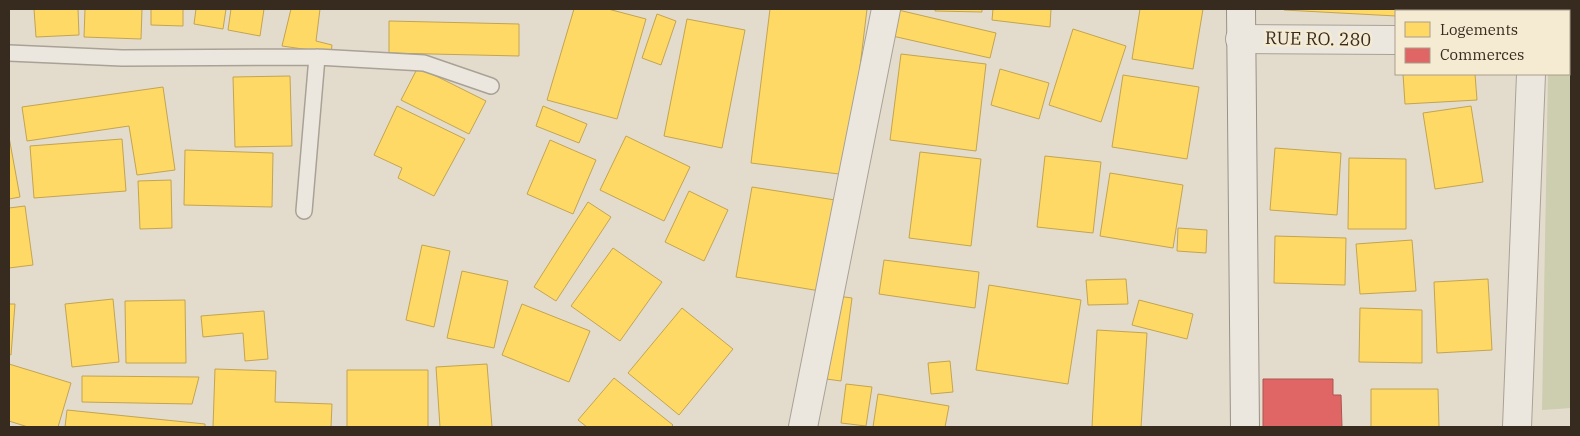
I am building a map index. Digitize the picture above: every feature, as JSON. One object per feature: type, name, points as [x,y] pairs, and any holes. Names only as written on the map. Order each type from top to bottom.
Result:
[{"type":"street","points":[[803,427],[886,9]]},
{"type":"street","points":[[1241,9],[1245,427]]},
{"type":"street","name":"RUE RO. 280","points":[[1240,39],[1395,40]]},
{"type":"street","points":[[1517,427],[1531,75]]},
{"type":"lane","points":[[9,54],[122,58],[317,57],[424,63],[491,86]]},
{"type":"lane","points":[[304,211],[317,57]]},
{"type":"green space","points":[[1571,64],[1571,408],[1542,410],[1548,75],[1570,75]]},
{"type":"building: Logements","points":[[34,9],[78,9],[79,35],[36,37]]},
{"type":"building: Logements","points":[[85,9],[142,9],[141,39],[84,37]]},
{"type":"building: Logements","points":[[151,9],[183,9],[183,26],[151,25]]},
{"type":"building: Logements","points":[[196,9],[226,9],[223,29],[194,24]]},
{"type":"building: Logements","points":[[231,9],[264,9],[260,36],[228,30]]},
{"type":"building: Logements","points":[[291,9],[320,9],[316,41],[332,45],[331,53],[282,46]]},
{"type":"building: Logements","points":[[574,9],[608,9],[646,19],[617,119],[547,100]]},
{"type":"building: Logements","points":[[770,9],[867,9],[847,175],[751,163]]},
{"type":"building: Logements","points":[[894,9],[996,33],[990,58],[888,35]]},
{"type":"building: Logements","points":[[935,9],[982,9],[982,12],[935,11]]},
{"type":"building: Logements","points":[[993,9],[1051,9],[1050,27],[992,20]]},
{"type":"building: Logements","points":[[1140,9],[1203,9],[1193,69],[1132,59]]},
{"type":"building: Logements","points":[[1411,9],[1395,10],[1395,16],[1284,10]]},
{"type":"building: Logements","points":[[657,14],[676,21],[661,65],[642,58]]},
{"type":"building: Logements","points":[[687,19],[745,30],[722,148],[664,136]]},
{"type":"building: Logements","points":[[389,21],[519,24],[519,56],[389,53]]},
{"type":"building: Logements","points":[[1073,29],[1126,46],[1101,122],[1049,105]]},
{"type":"building: Logements","points":[[901,54],[986,64],[976,151],[890,140]]},
{"type":"building: Logements","points":[[418,67],[486,101],[469,134],[401,100]]},
{"type":"building: Logements","points":[[1000,69],[1049,83],[1039,119],[991,105]]},
{"type":"building: Logements","points":[[1123,75],[1199,87],[1187,159],[1112,147]]},
{"type":"building: Logements","points":[[1403,75],[1475,75],[1477,100],[1405,104]]},
{"type":"building: Logements","points":[[290,76],[292,146],[235,147],[233,77]]},
{"type":"building: Logements","points":[[163,87],[175,170],[137,175],[129,126],[27,141],[22,107]]},
{"type":"building: Logements","points":[[397,106],[465,139],[434,196],[398,178],[402,168],[374,155]]},
{"type":"building: Logements","points":[[543,106],[587,124],[579,143],[536,126]]},
{"type":"building: Logements","points":[[1471,106],[1483,182],[1435,189],[1423,113]]},
{"type":"building: Logements","points":[[626,136],[690,167],[664,221],[600,190]]},
{"type":"building: Logements","points":[[9,137],[20,197],[9,199]]},
{"type":"building: Logements","points":[[122,139],[126,191],[34,198],[30,146]]},
{"type":"building: Logements","points":[[550,140],[596,160],[573,214],[527,194]]},
{"type":"building: Logements","points":[[1275,148],[1341,153],[1337,215],[1270,210]]},
{"type":"building: Logements","points":[[185,150],[273,153],[272,207],[184,205]]},
{"type":"building: Logements","points":[[920,152],[981,159],[971,246],[909,238]]},
{"type":"building: Logements","points":[[1045,156],[1101,162],[1093,233],[1037,227]]},
{"type":"building: Logements","points":[[1349,158],[1406,159],[1406,229],[1348,229]]},
{"type":"building: Logements","points":[[1110,173],[1183,185],[1173,248],[1100,236]]},
{"type":"building: Logements","points":[[171,180],[172,228],[140,229],[138,181]]},
{"type":"building: Logements","points":[[752,187],[835,200],[820,291],[736,277]]},
{"type":"building: Logements","points":[[689,191],[728,210],[704,261],[665,242]]},
{"type":"building: Logements","points":[[588,202],[611,217],[556,301],[534,287]]},
{"type":"building: Logements","points":[[25,206],[33,265],[9,268],[9,208]]},
{"type":"building: Logements","points":[[1178,228],[1207,230],[1206,253],[1177,251]]},
{"type":"building: Logements","points":[[1275,236],[1346,238],[1345,285],[1274,283]]},
{"type":"building: Logements","points":[[1412,240],[1416,291],[1360,294],[1356,244]]},
{"type":"building: Logements","points":[[422,245],[450,251],[434,327],[406,320]]},
{"type":"building: Logements","points":[[613,248],[662,282],[620,341],[571,306]]},
{"type":"building: Logements","points":[[884,260],[979,272],[975,308],[879,294]]},
{"type":"building: Logements","points":[[462,271],[508,281],[494,348],[447,338]]},
{"type":"building: Logements","points":[[1126,279],[1128,304],[1088,305],[1086,280]]},
{"type":"building: Logements","points":[[1488,279],[1492,350],[1437,353],[1434,282]]},
{"type":"building: Logements","points":[[989,285],[1081,300],[1068,384],[976,370]]},
{"type":"building: Logements","points":[[830,295],[852,298],[841,381],[819,378]]},
{"type":"building: Logements","points":[[113,299],[119,362],[72,367],[65,304]]},
{"type":"building: Logements","points":[[185,300],[186,363],[126,363],[125,301]]},
{"type":"building: Logements","points":[[1139,300],[1193,314],[1187,339],[1132,325]]},
{"type":"building: Logements","points":[[9,304],[15,304],[11,355],[9,354]]},
{"type":"building: Logements","points":[[522,304],[590,331],[569,382],[502,355]]},
{"type":"building: Logements","points":[[682,308],[733,349],[679,415],[628,373]]},
{"type":"building: Logements","points":[[1360,308],[1422,310],[1422,363],[1359,362]]},
{"type":"building: Logements","points":[[264,311],[268,359],[245,361],[243,333],[203,337],[201,316]]},
{"type":"building: Logements","points":[[1097,330],[1147,333],[1141,427],[1092,427]]},
{"type":"building: Logements","points":[[950,361],[953,392],[931,394],[928,363]]},
{"type":"building: Logements","points":[[9,364],[71,383],[58,427],[28,427],[9,421]]},
{"type":"building: Logements","points":[[487,364],[492,427],[440,427],[436,367]]},
{"type":"building: Logements","points":[[215,369],[276,371],[275,402],[332,404],[331,427],[213,427]]},
{"type":"building: Logements","points":[[347,370],[428,370],[428,427],[347,427]]},
{"type":"building: Logements","points":[[82,376],[199,377],[192,404],[82,402]]},
{"type":"building: Logements","points":[[614,378],[673,425],[671,427],[587,427],[578,420]]},
{"type":"building: Logements","points":[[846,384],[872,387],[866,426],[841,423]]},
{"type":"building: Logements","points":[[1371,389],[1438,389],[1439,427],[1371,427]]},
{"type":"building: Logements","points":[[878,394],[949,406],[945,427],[873,427]]},
{"type":"building: Logements","points":[[67,410],[205,424],[205,427],[65,427]]},
{"type":"building: Commerces","points":[[1263,379],[1333,379],[1333,395],[1341,395],[1342,427],[1263,427]]}]
